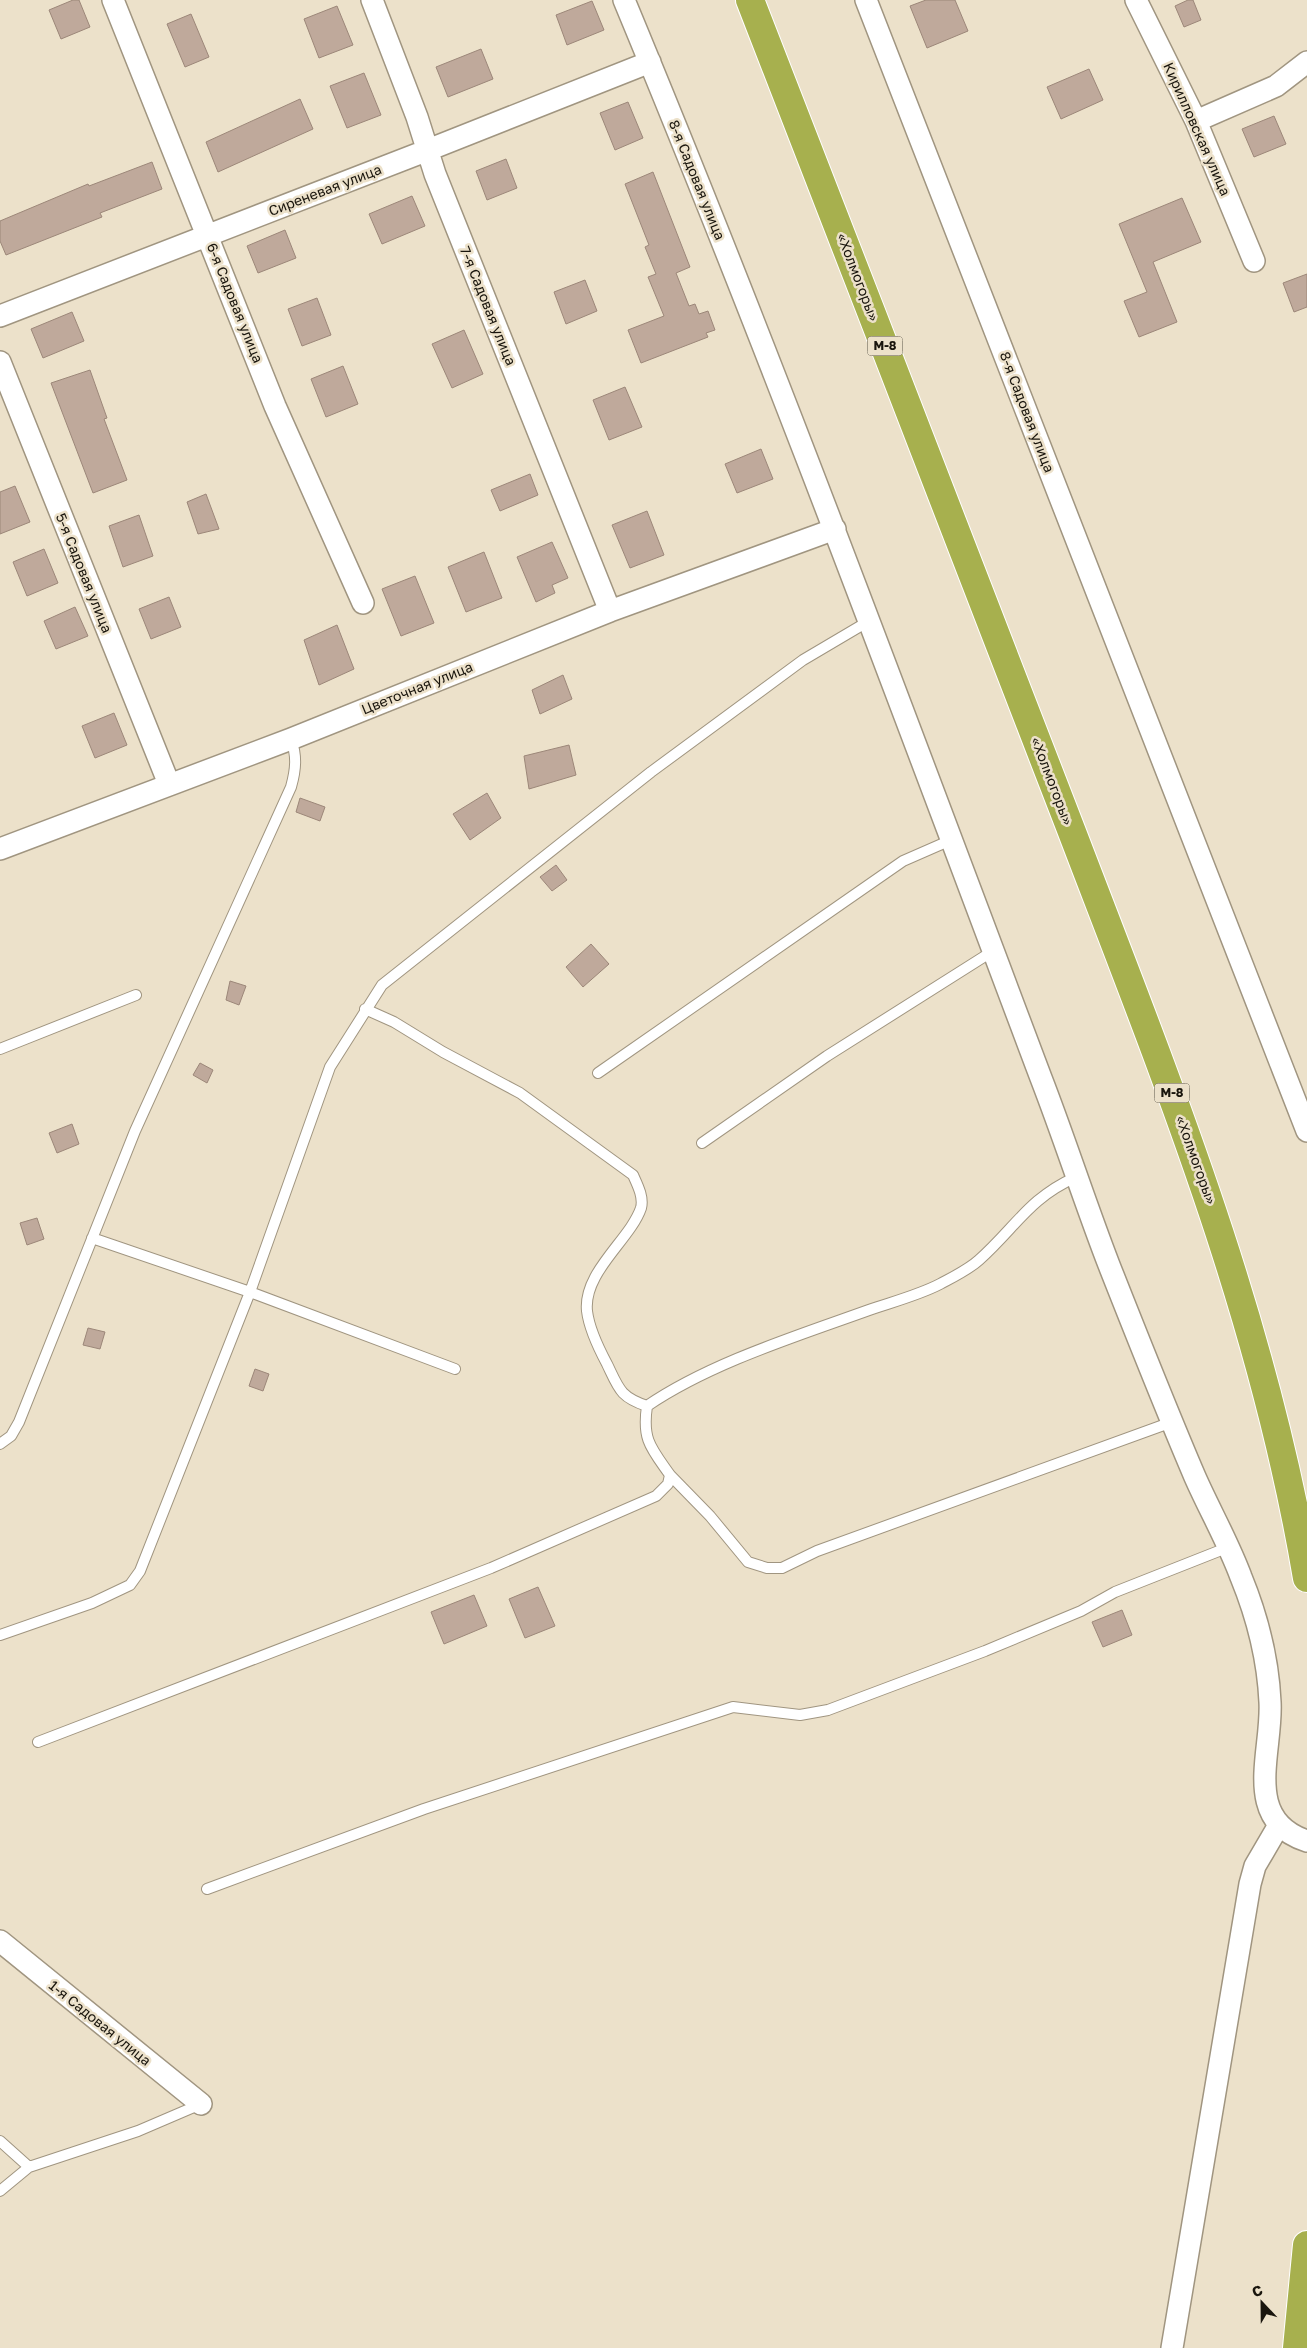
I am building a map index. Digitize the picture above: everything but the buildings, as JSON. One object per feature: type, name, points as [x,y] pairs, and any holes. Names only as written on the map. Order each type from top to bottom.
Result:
[{"type":"highway","name":"«Холмогоры»","points":[[750,0],[1194,1151],[1253,1334],[1278,1432],[1307,1578]]},
{"type":"highway","points":[[1297,2348],[1307,2244]]},
{"type":"highway","points":[[1291,2348],[1303,2282]]},
{"type":"street","name":"6-я Садовая улица","points":[[113,0],[276,406],[363,604]]},
{"type":"street","name":"7-я Садовая улица","points":[[372,0],[428,150],[435,174],[610,611]]},
{"type":"street","name":"8-я Садовая улица","points":[[624,0],[834,529],[1044,1086],[1076,1177],[1172,1422],[1198,1483],[1230,1546],[1246,1590],[1264,1651],[1271,1707],[1264,1784],[1269,1807],[1279,1825]]},
{"type":"street","name":"8-я Садовая улица","points":[[866,0],[1307,1131]]},
{"type":"street","name":"Кирилловская улица","points":[[1136,0],[1196,121],[1254,261]]},
{"type":"street","name":"Сиреневая улица","points":[[0,316],[650,62]]},
{"type":"street","points":[[1196,121],[1276,86],[1307,62]]},
{"type":"street","name":"5-я Садовая улица","points":[[0,362],[169,784]]},
{"type":"street","name":"Цветочная улица","points":[[0,850],[291,739],[610,611],[834,529]]},
{"type":"street","points":[[1172,2348],[1250,1884],[1255,1866],[1279,1825],[1294,1837],[1307,1841]]},
{"type":"street","name":"1-я Садовая улица","points":[[0,1941],[201,2104]]},
{"type":"lane","points":[[0,1635],[92,1603],[130,1585],[140,1570],[250,1292],[330,1068],[382,985],[651,772],[803,660],[869,621]]},
{"type":"lane","points":[[0,1444],[11,1436],[19,1422],[135,1131],[291,787],[295,770],[295,752],[291,739]]},
{"type":"lane","points":[[598,1073],[895,866],[951,840]]},
{"type":"lane","points":[[702,1143],[827,1056],[993,951]]},
{"type":"lane","points":[[0,1049],[136,994]]},
{"type":"lane","points":[[366,1009],[394,1022],[443,1052],[520,1093],[633,1175],[640,1192],[641,1206],[630,1227],[606,1259],[589,1293],[587,1311],[600,1349],[619,1390],[629,1400],[647,1406]]},
{"type":"lane","points":[[1076,1177],[1053,1187],[1013,1223],[978,1261],[938,1285],[785,1341],[676,1386],[647,1406],[644,1426],[651,1448],[670,1475],[710,1516],[748,1562],[767,1568],[782,1568],[817,1552],[1172,1422]]},
{"type":"lane","points":[[92,1238],[250,1292],[455,1369]]},
{"type":"lane","points":[[38,1742],[491,1568],[656,1496],[668,1484],[670,1475]]},
{"type":"lane","points":[[207,1889],[424,1809],[733,1707],[800,1715],[828,1710],[985,1651],[1080,1611],[1114,1592],[1230,1546]]},
{"type":"lane","points":[[0,2191],[29,2167],[138,2131],[201,2104]]},
{"type":"lane","points":[[0,2141],[29,2167]]}]
